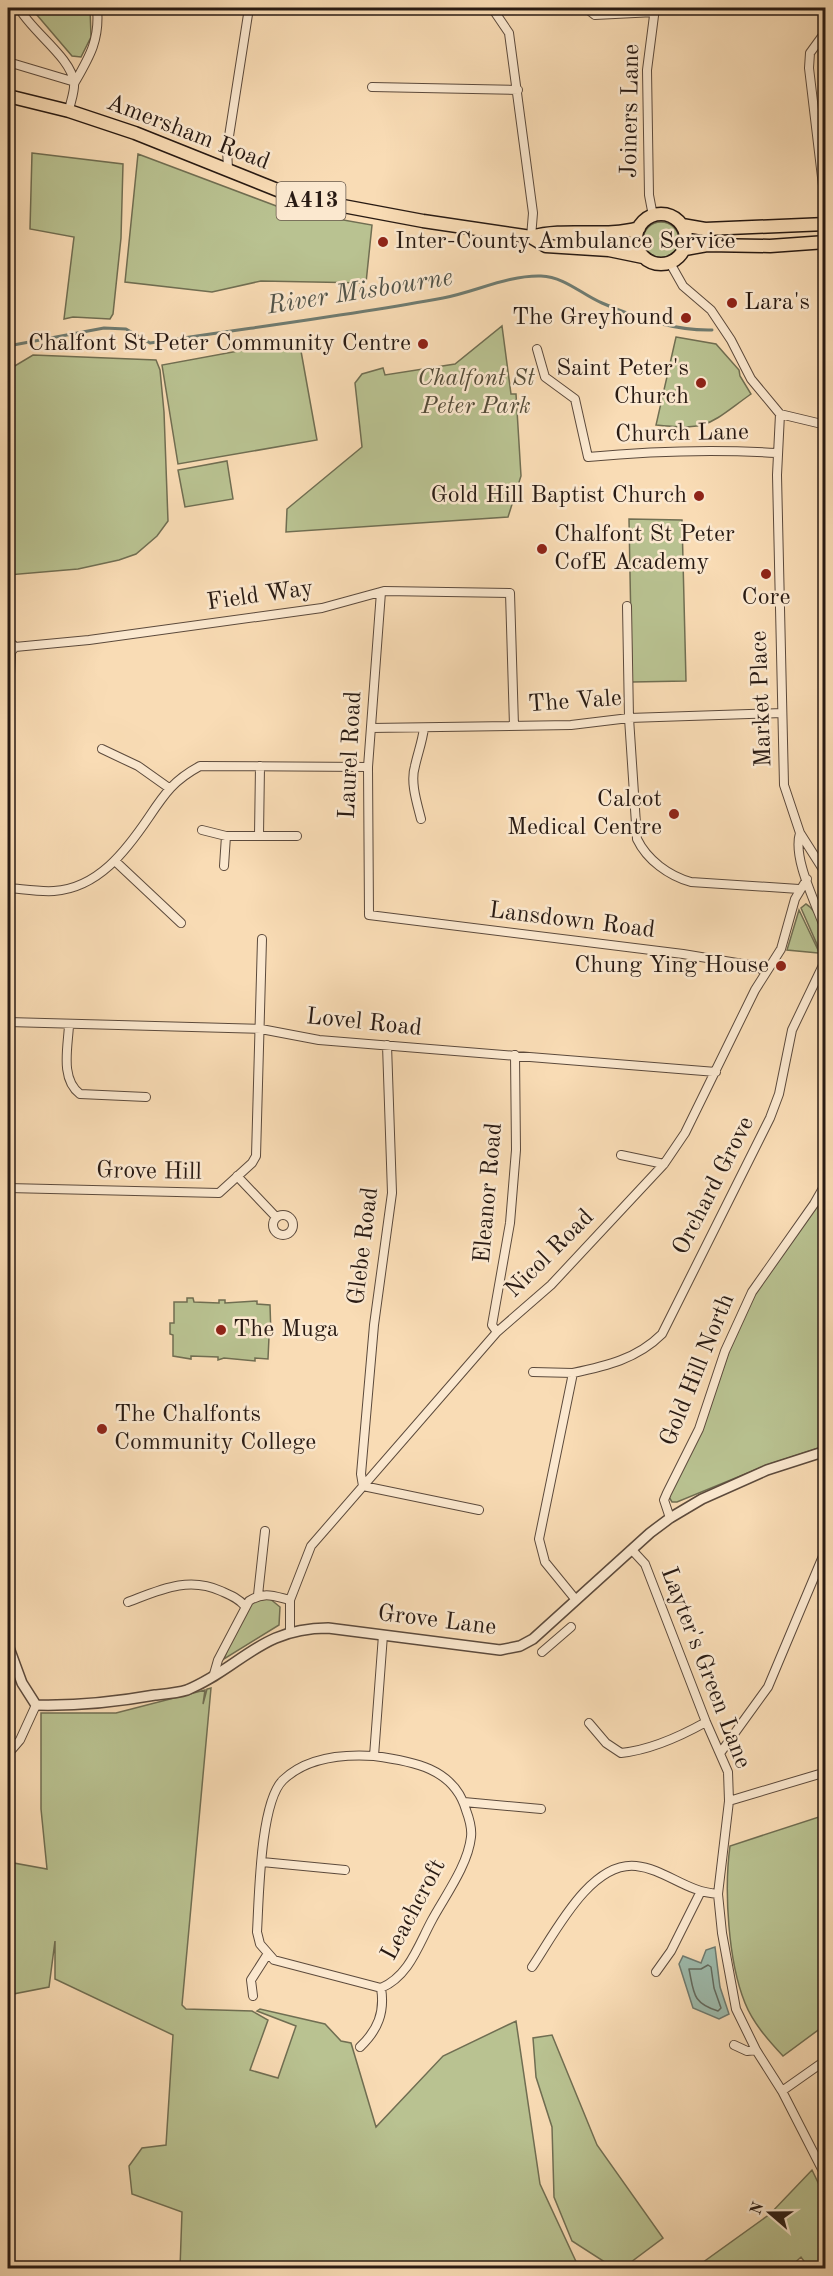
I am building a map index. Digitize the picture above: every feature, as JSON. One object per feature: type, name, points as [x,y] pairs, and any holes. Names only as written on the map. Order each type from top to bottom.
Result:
[{"type":"highway","name":"Amersham Road","points":[[8,96],[69,111],[135,133],[295,197],[423,222],[531,237],[546,246],[609,249],[644,257]]},
{"type":"highway","points":[[644,257],[636,243],[639,228],[653,216],[669,215],[682,225],[705,229],[825,224]]},
{"type":"highway","points":[[670,263],[684,249],[686,241],[682,225]]},
{"type":"highway","name":"Amersham Road","points":[[531,237],[548,232],[616,233],[639,228]]},
{"type":"highway","points":[[684,249],[707,245],[770,246],[825,242]]},
{"type":"highway","name":"A413","points":[[644,257],[656,264],[670,263]]},
{"type":"street","points":[[18,8],[26,21],[66,63],[75,82]]},
{"type":"street","points":[[69,111],[75,82],[91,54],[99,28],[97,8]]},
{"type":"street","points":[[228,170],[227,149],[249,8]]},
{"type":"street","points":[[492,8],[509,33],[533,213],[531,237]]},
{"type":"street","points":[[586,8],[595,15],[655,10]]},
{"type":"street","points":[[822,8],[825,12]]},
{"type":"street","name":"Joiners Lane","points":[[653,216],[649,195],[647,70],[655,10]]},
{"type":"street","points":[[824,194],[808,68],[810,53],[825,32]]},
{"type":"street","points":[[8,62],[75,82]]},
{"type":"street","points":[[372,87],[518,90]]},
{"type":"street","points":[[670,263],[683,286],[711,310],[731,339],[751,379],[780,414],[825,425]]},
{"type":"street","name":"Church Lane","points":[[537,349],[545,377],[576,399],[588,457],[659,450],[722,449],[777,453]]},
{"type":"street","name":"Market Place","points":[[780,414],[777,453],[784,785],[800,833]]},
{"type":"street","name":"Field Way","points":[[15,647],[88,640],[322,608],[381,591],[510,593],[514,726]]},
{"type":"street","name":"Laurel Road","points":[[374,918],[367,909],[368,767],[381,591]]},
{"type":"street","points":[[627,606],[629,718],[637,839],[654,862],[675,876],[691,882],[799,889]]},
{"type":"street","points":[[8,640],[15,647],[10,652],[8,717]]},
{"type":"street","name":"The Vale","points":[[371,728],[571,726],[629,718],[782,713]]},
{"type":"street","points":[[421,819],[415,798],[414,768],[422,749],[424,728]]},
{"type":"street","points":[[102,749],[138,766],[169,788]]},
{"type":"street","points":[[8,888],[55,891],[91,881],[115,861],[180,776],[200,766],[368,767]]},
{"type":"street","points":[[259,835],[260,766]]},
{"type":"street","points":[[202,830],[226,836],[297,836]]},
{"type":"street","points":[[800,833],[825,873]]},
{"type":"street","points":[[800,833],[796,844],[825,932]]},
{"type":"street","points":[[224,866],[226,836]]},
{"type":"street","points":[[115,861],[181,923]]},
{"type":"street","name":"Nicol Road","points":[[290,1631],[290,1600],[311,1546],[497,1332],[551,1285],[664,1164],[685,1133],[765,971],[785,940],[799,889],[807,879]]},
{"type":"street","points":[[815,900],[825,901]]},
{"type":"street","name":"Lansdown Road","points":[[374,918],[683,954],[755,966],[765,971]]},
{"type":"street","name":"Grove Hill","points":[[8,1188],[219,1194],[256,1156],[261,1029],[261,939]]},
{"type":"street","name":"Orchard Grove","points":[[533,1371],[573,1373],[615,1364],[649,1347],[662,1334],[770,1118],[779,1094],[792,1030],[825,959]]},
{"type":"street","name":"Lovel Road","points":[[8,1022],[261,1029],[319,1040],[716,1072]]},
{"type":"street","points":[[69,1025],[68,1079],[74,1089],[80,1094],[146,1097]]},
{"type":"street","name":"Glebe Road","points":[[363,1486],[361,1474],[374,1325],[393,1193],[387,1045]]},
{"type":"street","name":"Eleanor Road","points":[[497,1332],[492,1324],[510,1223],[516,1150],[515,1055]]},
{"type":"street","points":[[621,1155],[664,1164]]},
{"type":"street","points":[[237,1176],[276,1217]]},
{"type":"street","name":"Gold Hill North","points":[[670,1518],[664,1500],[699,1429],[737,1320],[752,1292],[814,1204],[825,1183]]},
{"type":"street","points":[[573,1373],[539,1539],[545,1562],[576,1600]]},
{"type":"street","name":"Grove Lane","points":[[36,1705],[120,1701],[185,1690],[255,1647],[290,1631],[328,1628],[500,1650],[520,1646],[548,1626],[670,1518],[702,1499],[767,1470],[825,1451]]},
{"type":"street","points":[[363,1486],[479,1510]]},
{"type":"street","points":[[258,1595],[265,1531]]},
{"type":"street","points":[[721,1752],[768,1687],[825,1549]]},
{"type":"street","name":"Layter's Green Lane","points":[[632,1550],[645,1564],[706,1722],[728,1772],[729,1801],[718,1894],[722,1934],[736,2009],[756,2050],[782,2091],[825,2177]]},
{"type":"street","points":[[129,1602],[179,1584],[192,1582],[208,1585],[240,1600],[245,1606]]},
{"type":"street","points":[[214,1674],[218,1660],[245,1606],[258,1595],[269,1594],[290,1600]]},
{"type":"street","points":[[548,1626],[559,1636]]},
{"type":"street","points":[[542,1652],[571,1627]]},
{"type":"street","points":[[374,1756],[383,1635]]},
{"type":"street","points":[[8,1646],[22,1683],[36,1705],[20,1740],[8,1754]]},
{"type":"street","points":[[589,1723],[606,1743],[621,1753],[639,1750],[706,1722]]},
{"type":"street","name":"Leachcroft","points":[[354,1755],[374,1756],[409,1760],[432,1770],[454,1785],[464,1802],[471,1837],[462,1862],[403,1974],[381,1988],[274,1960],[260,1944],[257,1932],[269,1809],[282,1780],[302,1767],[321,1760],[354,1755]]},
{"type":"street","points":[[729,1801],[825,1772]]},
{"type":"street","points":[[464,1802],[541,1809]]},
{"type":"street","points":[[262,1863],[345,1870]]},
{"type":"street","points":[[532,1967],[581,1895],[606,1872],[635,1866],[665,1876],[700,1893],[718,1894]]},
{"type":"street","points":[[656,1972],[671,1951],[700,1893]]},
{"type":"street","points":[[253,1996],[251,1980],[267,1954]]},
{"type":"street","points":[[360,2047],[378,2025],[382,2012],[381,1988]]},
{"type":"street","points":[[734,2045],[747,2051],[756,2050]]},
{"type":"street","points":[[782,2091],[825,2060]]},
{"type":"green space","points":[[31,8],[90,8],[91,37],[81,57],[72,56]]},
{"type":"green space","points":[[32,153],[123,164],[121,238],[113,314],[110,319],[73,317],[64,319],[74,237],[30,229]]},
{"type":"green space","points":[[138,154],[287,210],[372,225],[366,283],[261,281],[212,292],[125,282]]},
{"type":"green space","points":[[661,222],[674,227],[679,240],[674,253],[661,258],[648,253],[643,240],[648,227]]},
{"type":"green space","name":"Chalfont St Peter Park","points":[[502,326],[511,394],[516,394],[521,476],[508,517],[286,532],[287,509],[362,447],[355,383],[362,374],[383,368],[385,375],[455,364]]},
{"type":"green space","points":[[676,337],[716,344],[739,370],[751,394],[708,423],[687,427],[656,425]]},
{"type":"green space","points":[[299,340],[317,440],[178,464],[162,365]]},
{"type":"green space","points":[[33,355],[156,360],[160,370],[164,412],[168,521],[157,536],[136,554],[78,569],[8,575],[8,370]]},
{"type":"green space","points":[[227,461],[233,499],[185,507],[178,470]]},
{"type":"green space","points":[[629,519],[682,520],[686,681],[632,682]]},
{"type":"green space","points":[[806,904],[814,912],[821,925],[824,952],[820,951],[801,908]]},
{"type":"green space","points":[[799,910],[819,952],[818,953],[787,950]]},
{"type":"green space","points":[[825,1191],[825,1446],[767,1465],[677,1502],[672,1502],[669,1497],[702,1430],[736,1331],[752,1297]]},
{"type":"green space","name":"The Muga","points":[[187,1298],[193,1298],[194,1302],[257,1301],[257,1304],[270,1305],[271,1336],[269,1337],[268,1359],[255,1358],[255,1361],[224,1358],[218,1360],[218,1357],[191,1356],[191,1359],[173,1356],[173,1335],[170,1334],[170,1323],[174,1323],[174,1302],[187,1302]]},
{"type":"green space","points":[[269,1598],[280,1607],[279,1625],[224,1659],[236,1627],[253,1602]]},
{"type":"green space","points":[[211,1688],[182,2005],[186,2009],[252,2011],[268,2020],[250,2070],[278,2078],[296,2026],[257,2011],[260,2009],[325,2024],[341,2041],[351,2043],[376,2127],[443,2056],[516,2021],[540,2184],[579,2268],[180,2268],[182,2212],[132,2194],[129,2166],[142,2148],[166,2145],[173,2035],[55,1979],[55,1941],[49,1987],[8,1995],[8,1862],[47,1869],[41,1809],[41,1713],[116,1713],[205,1690],[203,1704],[207,1689]]},
{"type":"green space","points":[[825,1815],[825,2025],[783,2056],[752,2017],[739,1986],[729,1925],[727,1883],[730,1846]]},
{"type":"green space","points":[[552,2035],[597,2145],[663,2238],[623,2268],[614,2268],[572,2241],[554,2197],[552,2127],[536,2077],[533,2038]]},
{"type":"green space","points":[[812,2170],[825,2197],[825,2268],[809,2268],[801,2257],[789,2268],[695,2268],[770,2214]]},
{"type":"water","points":[[715,1947],[720,1987],[729,2014],[719,2019],[693,2008],[679,1964],[683,1956],[701,1963],[706,1950]]},
{"type":"waterway","name":"River Misbourne","points":[[8,346],[104,328],[126,329],[150,343],[407,304],[455,295],[529,276],[558,279],[628,314],[670,326],[712,330]]},
{"type":"place","name":"Inter-County Ambulance Service","points":[[383,242]]},
{"type":"place","name":"Lara's","points":[[732,303]]},
{"type":"place","name":"The Greyhound","points":[[686,318]]},
{"type":"place","name":"Chalfont St Peter Community Centre","points":[[423,344]]},
{"type":"place","name":"Saint Peter's Church","points":[[701,383]]},
{"type":"place","name":"Gold Hill Baptist Church","points":[[699,496]]},
{"type":"place","name":"Chalfont St Peter CofE Academy","points":[[542,549]]},
{"type":"place","name":"Core","points":[[766,574]]},
{"type":"place","name":"Calcot Medical Centre","points":[[674,814]]},
{"type":"place","name":"Chung Ying House","points":[[781,966]]},
{"type":"place","name":"The Muga","points":[[221,1330]]},
{"type":"place","name":"The Chalfonts Community College","points":[[102,1429]]}]
